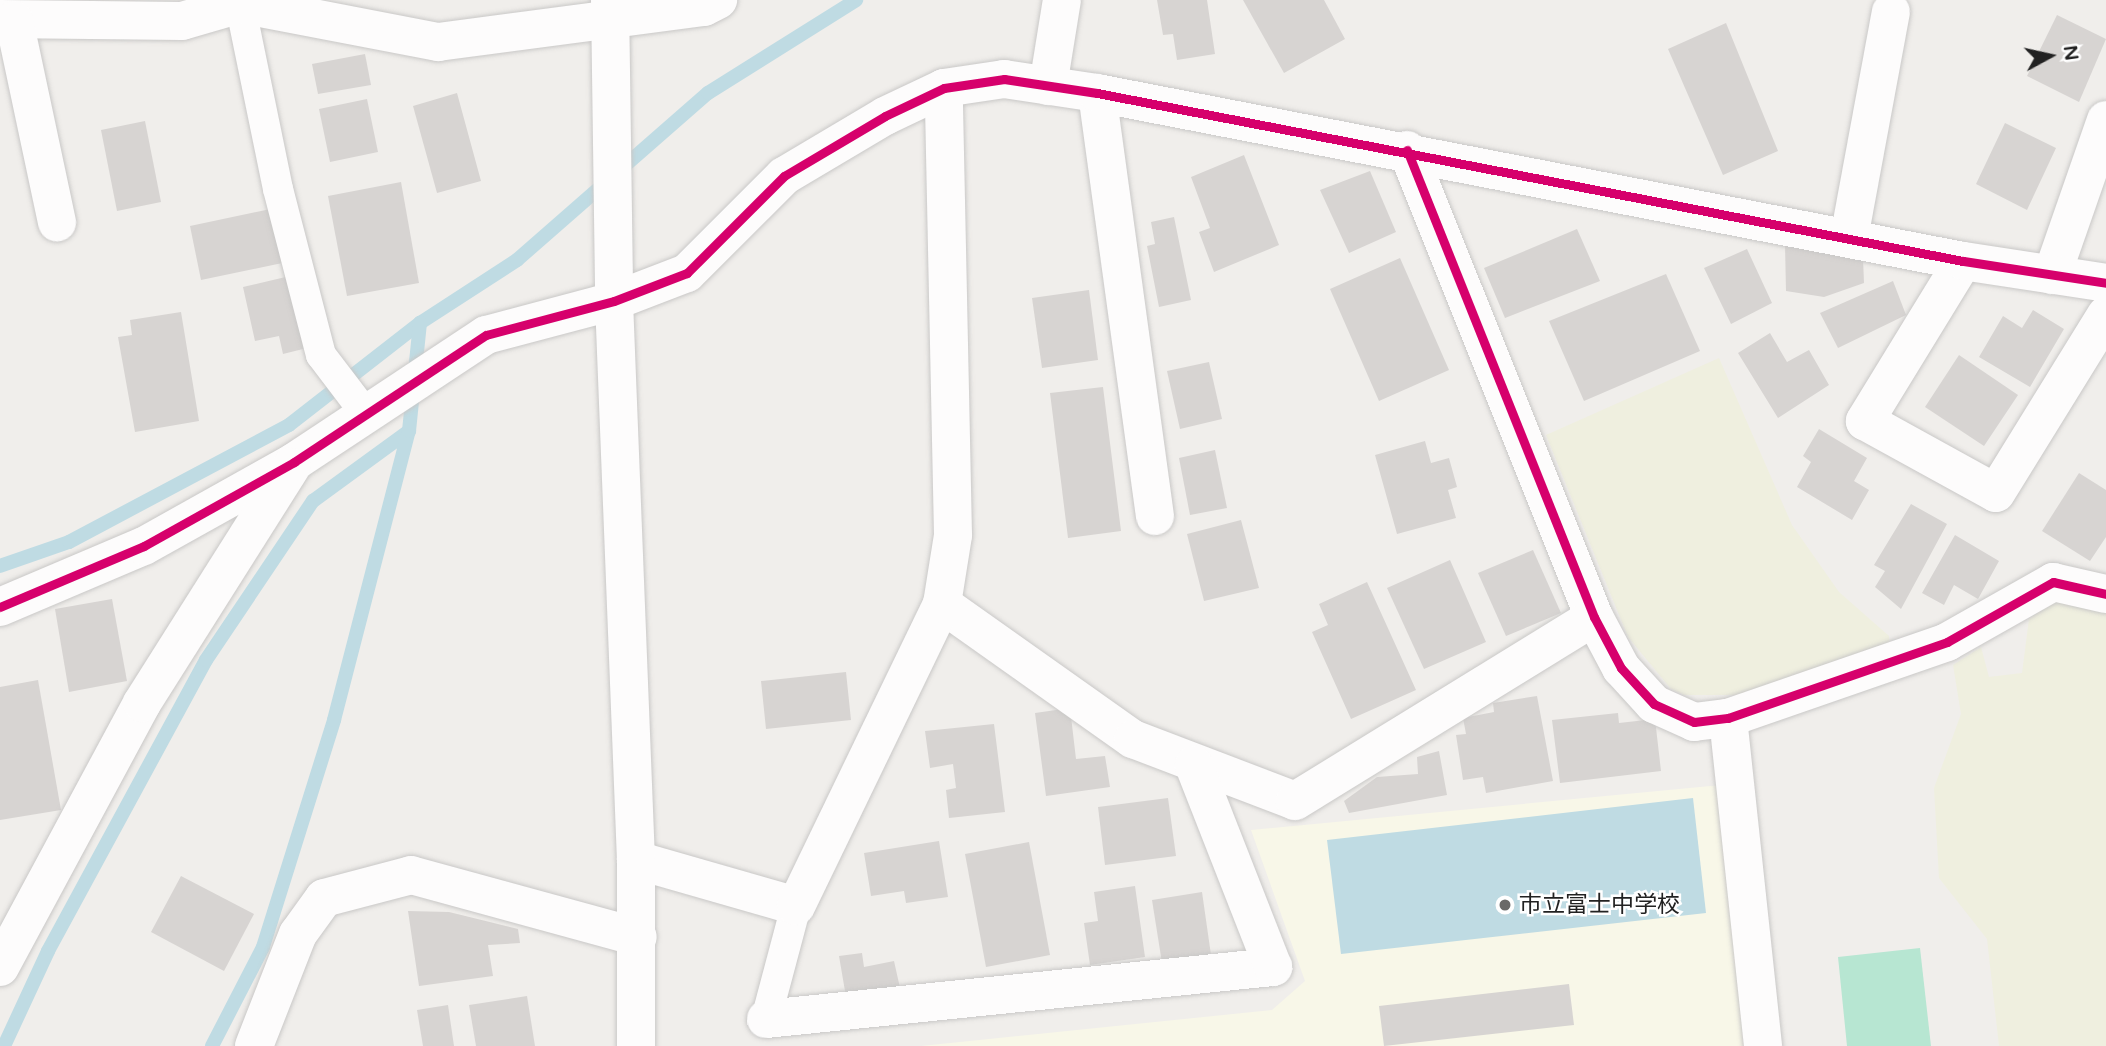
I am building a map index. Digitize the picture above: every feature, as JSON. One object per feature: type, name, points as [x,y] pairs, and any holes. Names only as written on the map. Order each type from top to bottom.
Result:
[{"type":"street","points":[[57,222],[7,20],[182,21],[240,2],[438,42],[609,9],[704,7],[718,0]]},
{"type":"street","points":[[1048,86],[1062,0]]},
{"type":"street","points":[[609,9],[614,301],[636,860],[636,1046]]},
{"type":"street","points":[[1849,238],[1891,12]]},
{"type":"street","points":[[0,607],[145,546],[294,462],[486,335],[614,301],[687,272],[784,176],[885,116],[944,88],[1004,79],[1097,93],[1407,150],[1963,261],[2106,283]]},
{"type":"street","points":[[636,860],[796,906],[942,604],[953,535],[944,88]]},
{"type":"street","points":[[1097,93],[1154,516]]},
{"type":"street","points":[[2052,275],[2106,120]]},
{"type":"street","points":[[1407,150],[1594,617],[1622,668],[1654,704],[1694,722],[1728,718],[1947,642],[2053,582],[2106,594]]},
{"type":"street","points":[[1963,261],[1864,421],[1996,493],[2106,315]]},
{"type":"street","points":[[0,967],[142,703],[294,462]]},
{"type":"street","points":[[942,604],[1133,739],[1194,765],[1295,801],[1594,617]]},
{"type":"street","points":[[1728,718],[1763,1046]]},
{"type":"street","points":[[766,1019],[1273,967],[1194,765]]},
{"type":"street","points":[[254,1046],[298,934],[324,898],[411,875],[638,937]]},
{"type":"lane","points":[[240,2],[278,189],[321,355],[366,414]]},
{"type":"lane","points":[[766,1019],[796,906]]},
{"type":"shaded area","name":"市立富士中学校","points":[[1721,785],[1745,1046],[921,1046],[1272,1010],[1305,981],[1251,830]]},
{"type":"green space","points":[[1719,358],[1792,525],[1839,592],[1889,636],[1890,653],[1762,695],[1684,695],[1671,689],[1628,637],[1546,435]]},
{"type":"green space","points":[[2054,601],[2106,613],[2106,1046],[1999,1046],[1987,939],[1939,878],[1934,788],[1961,714],[1953,665],[1981,647],[1989,677],[2022,673],[2029,619]]},
{"type":"green space","points":[[1920,948],[1931,1046],[1847,1046],[1838,957]]},
{"type":"water","points":[[1693,798],[1706,913],[1341,954],[1327,840]]},
{"type":"building","points":[[1157,0],[1207,0],[1215,54],[1177,60],[1173,34],[1163,35]]},
{"type":"building","points":[[1243,0],[1324,0],[1345,39],[1284,73]]},
{"type":"building","points":[[2057,15],[2106,39],[2079,102],[2027,76]]},
{"type":"building","points":[[1726,23],[1778,151],[1723,175],[1668,49]]},
{"type":"building","points":[[365,54],[371,85],[318,94],[312,64]]},
{"type":"building","points":[[457,93],[481,181],[437,193],[413,106]]},
{"type":"building","points":[[367,99],[378,152],[330,162],[319,109]]},
{"type":"building","points":[[145,121],[161,202],[117,211],[101,130]]},
{"type":"building","points":[[2005,123],[2056,148],[2027,210],[1976,184]]},
{"type":"building","points":[[1244,155],[1279,245],[1214,272],[1199,232],[1210,228],[1191,177]]},
{"type":"building","points":[[1370,171],[1396,232],[1349,253],[1320,190]]},
{"type":"building","points":[[401,182],[419,283],[347,296],[328,196]]},
{"type":"building","points":[[275,208],[287,262],[201,280],[190,226]]},
{"type":"building","points":[[1174,217],[1191,300],[1159,307],[1147,246],[1155,244],[1151,222]]},
{"type":"building","points":[[1577,229],[1600,281],[1505,318],[1484,268]]},
{"type":"building","points":[[1785,245],[1863,258],[1864,283],[1824,297],[1786,291]]},
{"type":"building","points":[[1747,249],[1772,303],[1731,324],[1704,268]]},
{"type":"building","points":[[1400,258],[1449,370],[1379,401],[1330,289]]},
{"type":"building","points":[[1666,274],[1700,351],[1584,401],[1549,321]]},
{"type":"building","points":[[294,275],[311,347],[283,354],[279,336],[255,341],[243,287]]},
{"type":"building","points":[[1893,281],[1906,315],[1838,348],[1820,313]]},
{"type":"building","points":[[1089,290],[1098,360],[1042,368],[1032,298]]},
{"type":"building","points":[[2033,310],[2064,329],[2030,387],[1979,357],[2003,316],[2022,328]]},
{"type":"building","points":[[181,312],[199,421],[135,432],[118,337],[132,335],[130,320]]},
{"type":"building","points":[[1770,333],[1787,362],[1809,350],[1829,385],[1778,418],[1738,353]]},
{"type":"building","points":[[1959,355],[2018,395],[1984,446],[1925,407]]},
{"type":"building","points":[[1209,362],[1222,419],[1180,429],[1167,371]]},
{"type":"building","points":[[1103,387],[1121,531],[1068,538],[1050,393]]},
{"type":"building","points":[[1819,429],[1867,458],[1854,481],[1869,490],[1852,520],[1797,487],[1811,462],[1803,456]]},
{"type":"building","points":[[1425,441],[1431,463],[1449,458],[1457,487],[1448,490],[1456,518],[1397,534],[1375,455]]},
{"type":"building","points":[[1215,450],[1227,508],[1190,515],[1179,458]]},
{"type":"building","points":[[2079,473],[2106,490],[2106,537],[2090,561],[2042,531]]},
{"type":"building","points":[[1911,504],[1947,524],[1901,609],[1875,587],[1885,571],[1874,565]]},
{"type":"building","points":[[1241,520],[1259,588],[1204,601],[1187,534]]},
{"type":"building","points":[[1955,535],[1999,561],[1978,599],[1954,585],[1944,605],[1922,593]]},
{"type":"building","points":[[1533,550],[1561,613],[1506,636],[1478,573]]},
{"type":"building","points":[[1450,560],[1486,642],[1424,669],[1387,588]]},
{"type":"building","points":[[1367,582],[1416,690],[1351,719],[1312,632],[1328,625],[1319,604]]},
{"type":"building","points":[[112,599],[127,681],[69,692],[55,609]]},
{"type":"building","points":[[846,672],[851,720],[766,729],[761,681]]},
{"type":"building","points":[[38,680],[61,810],[0,820],[0,687]]},
{"type":"building","points":[[1537,696],[1553,781],[1486,793],[1483,777],[1463,780],[1456,735],[1466,734],[1463,718],[1494,712],[1493,703]]},
{"type":"building","points":[[1070,708],[1076,759],[1105,756],[1110,787],[1046,796],[1035,713]]},
{"type":"building","points":[[1618,713],[1619,723],[1655,719],[1661,771],[1560,783],[1552,720]]},
{"type":"building","points":[[994,724],[1005,812],[949,818],[946,790],[956,788],[953,764],[930,768],[925,731]]},
{"type":"building","points":[[1439,751],[1447,795],[1349,813],[1344,801],[1377,777],[1418,774],[1417,757]]},
{"type":"building","points":[[1168,798],[1176,856],[1105,865],[1098,807]]},
{"type":"building","points":[[939,841],[948,897],[906,903],[904,891],[871,896],[864,853]]},
{"type":"building","points":[[1029,842],[1050,955],[986,967],[965,854]]},
{"type":"building","points":[[181,876],[254,914],[224,971],[151,932]]},
{"type":"building","points":[[1135,886],[1145,957],[1090,965],[1084,923],[1098,921],[1094,892]]},
{"type":"building","points":[[1202,892],[1211,955],[1162,963],[1152,900]]},
{"type":"building","points":[[408,911],[449,912],[518,929],[520,943],[488,945],[493,976],[419,986]]},
{"type":"building","points":[[862,953],[864,967],[894,961],[900,988],[846,997],[839,956]]},
{"type":"building","points":[[1569,984],[1574,1025],[1384,1046],[1379,1006]]},
{"type":"building","points":[[527,996],[535,1046],[476,1046],[469,1005]]},
{"type":"building","points":[[448,1005],[454,1046],[423,1046],[417,1010]]},
{"type":"waterway","points":[[0,566],[69,542],[289,425],[420,323],[517,260],[708,93],[856,0]]},
{"type":"waterway","points":[[212,1046],[263,947],[334,720],[409,431],[420,323]]},
{"type":"waterway","points":[[4,1046],[48,951],[206,660],[313,501],[409,431]]},
{"type":"cycle path","points":[[0,607],[144,546],[294,462],[486,335],[614,301],[687,273],[784,176],[885,116],[944,88],[1004,79],[1097,93],[1963,261],[2106,283]]},
{"type":"cycle path","points":[[1407,150],[1594,617],[1621,668],[1654,704],[1694,722],[1728,718],[1947,642],[2053,582],[2106,594]]},
{"type":"place","name":"市立富士中学校","points":[[1505,905]]}]
